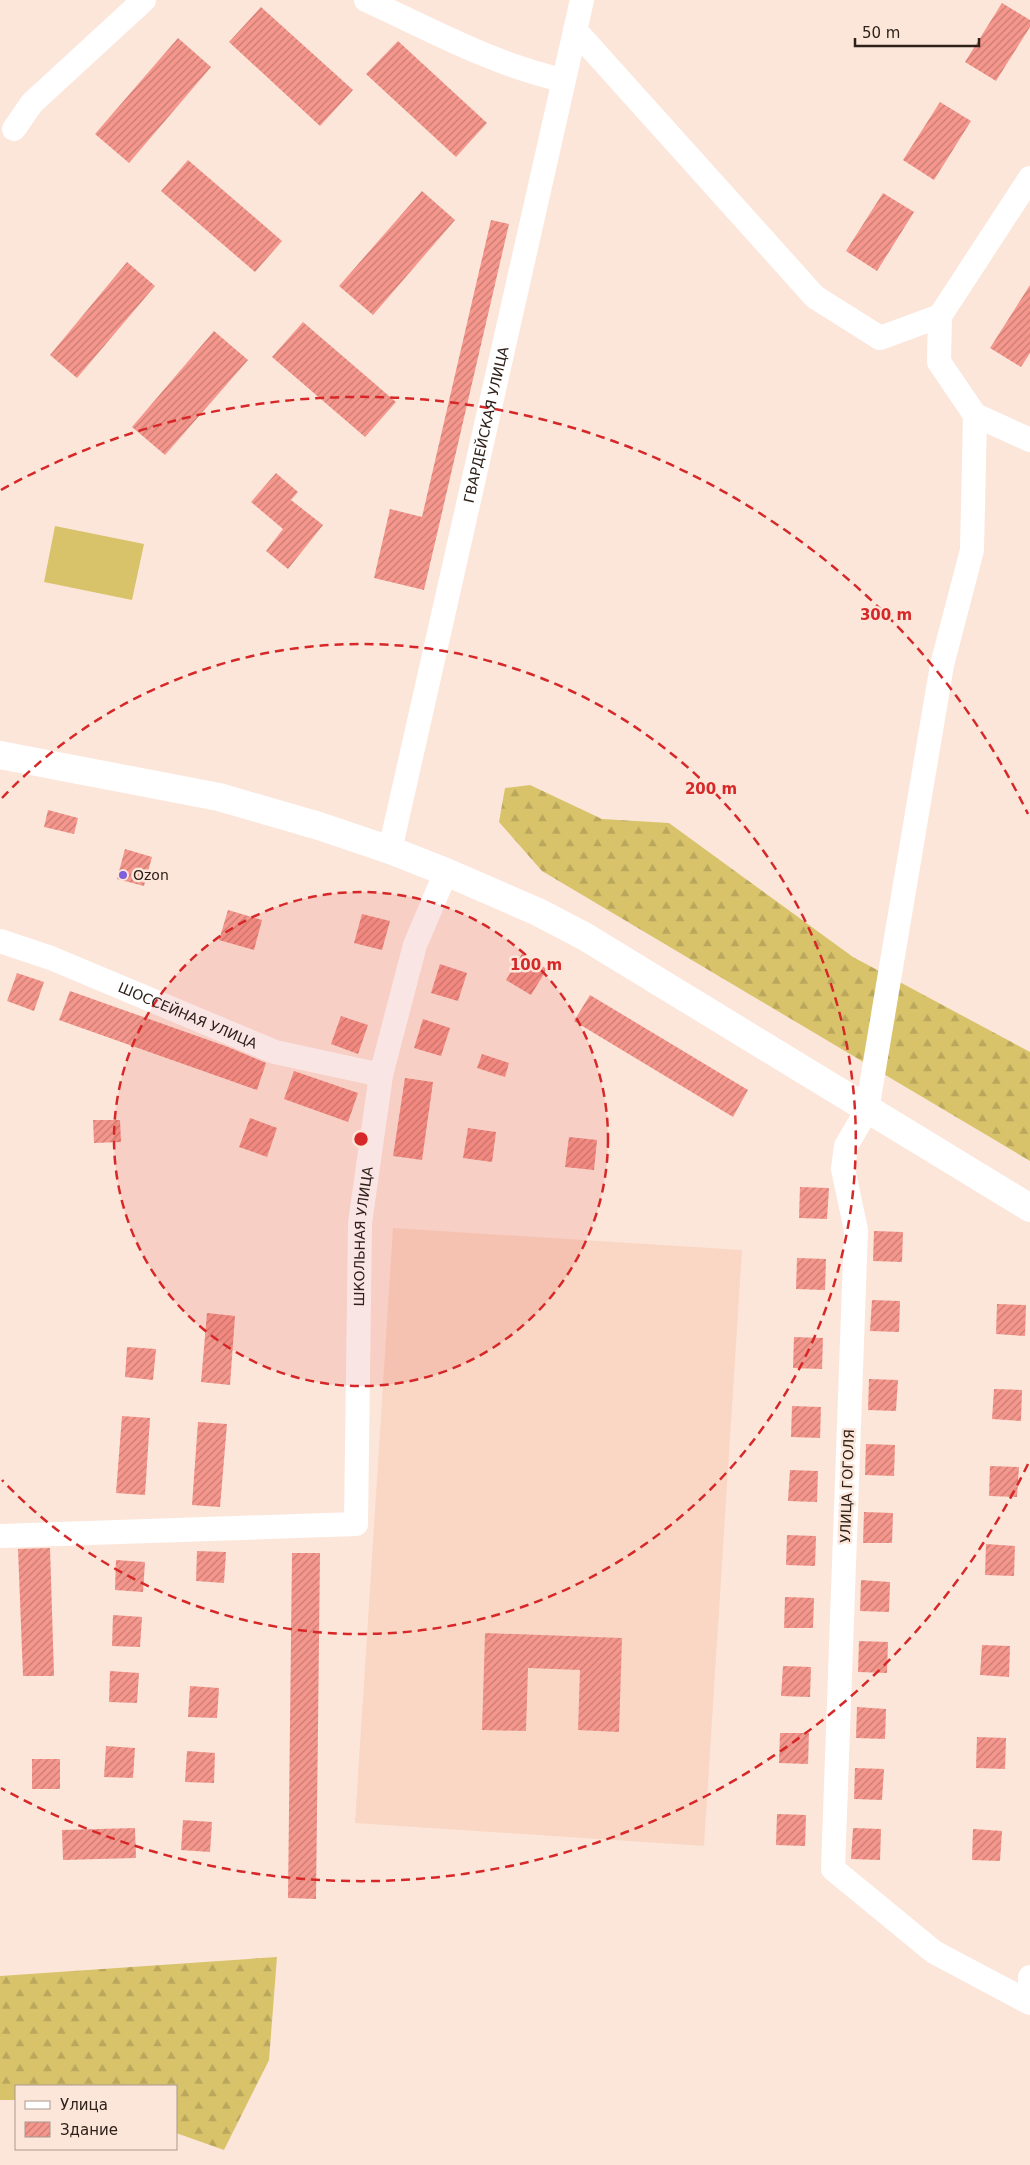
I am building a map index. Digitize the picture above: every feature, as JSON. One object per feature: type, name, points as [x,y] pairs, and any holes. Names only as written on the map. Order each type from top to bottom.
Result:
[{"type":"main road","points":[[0,755],[219,797],[390,850],[538,912],[584,936],[866,1110],[1030,1208]]},
{"type":"street","points":[[14,129],[32,104],[144,0]]},
{"type":"street","points":[[366,0],[497,59],[537,74],[563,80]]},
{"type":"street","name":"ГВАРДЕЙСКАЯ УЛИЦА","points":[[390,850],[582,0]]},
{"type":"street","points":[[575,30],[815,297],[880,338],[940,316]]},
{"type":"street","points":[[1030,178],[940,316],[939,362],[975,415],[1030,440]]},
{"type":"street","name":"УЛИЦА ГОГОЛЯ","points":[[975,415],[972,550],[942,665],[866,1110],[846,1146],[843,1169],[856,1230],[833,1870],[934,1952],[1029,2002]]},
{"type":"street","name":"ШКОЛЬНАЯ УЛИЦА","points":[[0,1536],[356,1524],[360,1223],[381,1075],[415,945],[446,872]]},
{"type":"street","name":"ШОССЕЙНАЯ УЛИЦА","points":[[0,941],[50,958],[275,1052],[381,1075]]},
{"type":"street","points":[[1029,2002],[1030,1977]]},
{"type":"shaded area","points":[[393,1228],[742,1250],[704,1846],[355,1823]]},
{"type":"green space","points":[[55,526],[144,544],[132,600],[44,582]]},
{"type":"green space","points":[[530,785],[602,819],[669,823],[853,957],[1030,1052],[1030,1161],[542,871],[499,822],[505,788]]},
{"type":"green space","points":[[277,1957],[269,2060],[224,2150],[178,2134],[178,2085],[15,2085],[15,2100],[0,2100],[0,1976]]},
{"type":"building","points":[[1002,3],[1030,20],[1030,27],[996,81],[965,62]]},
{"type":"building","points":[[261,7],[353,90],[320,126],[229,42]]},
{"type":"building","points":[[178,38],[211,67],[129,163],[95,134]]},
{"type":"building","points":[[398,41],[487,123],[456,157],[366,74]]},
{"type":"building","points":[[940,102],[971,121],[934,180],[903,160]]},
{"type":"building","points":[[188,160],[282,241],[255,272],[161,191]]},
{"type":"building","points":[[422,191],[455,220],[373,315],[339,286]]},
{"type":"building","points":[[883,193],[914,212],[877,271],[846,251]]},
{"type":"building","points":[[491,220],[509,224],[424,590],[374,578],[390,509],[422,517]]},
{"type":"building","points":[[127,262],[155,286],[77,378],[50,355]]},
{"type":"building","points":[[1030,285],[1030,353],[1021,367],[990,348]]},
{"type":"building","points":[[303,322],[396,402],[365,437],[272,357]]},
{"type":"building","points":[[214,331],[248,360],[165,455],[132,427]]},
{"type":"building","points":[[276,473],[298,492],[291,500],[323,525],[288,569],[266,551],[283,529],[251,502]]},
{"type":"building","points":[[48,810],[78,818],[74,834],[44,827]]},
{"type":"building","points":[[125,849],[152,857],[144,886],[117,879]]},
{"type":"building","points":[[228,910],[262,920],[254,950],[219,940]]},
{"type":"building","points":[[362,914],[390,921],[382,950],[354,943]]},
{"type":"building","points":[[522,954],[547,969],[531,995],[506,980]]},
{"type":"building","points":[[440,964],[467,973],[458,1001],[431,993]]},
{"type":"building","points":[[17,973],[44,982],[34,1011],[7,1001]]},
{"type":"building","points":[[70,991],[228,1047],[266,1063],[257,1090],[59,1020]]},
{"type":"building","points":[[590,995],[748,1090],[733,1117],[574,1021]]},
{"type":"building","points":[[341,1016],[368,1025],[358,1054],[331,1044]]},
{"type":"building","points":[[423,1019],[450,1028],[441,1056],[414,1048]]},
{"type":"building","points":[[482,1054],[509,1063],[505,1077],[477,1068]]},
{"type":"building","points":[[294,1071],[358,1093],[348,1122],[284,1099]]},
{"type":"building","points":[[405,1078],[433,1082],[422,1160],[393,1156]]},
{"type":"building","points":[[250,1118],[277,1128],[267,1157],[239,1147]]},
{"type":"building","points":[[93,1120],[120,1120],[121,1142],[94,1143]]},
{"type":"building","points":[[468,1128],[496,1132],[492,1162],[463,1158]]},
{"type":"building","points":[[569,1137],[597,1140],[594,1170],[565,1167]]},
{"type":"building","points":[[800,1187],[829,1188],[827,1219],[799,1218]]},
{"type":"building","points":[[874,1231],[903,1232],[902,1262],[873,1261]]},
{"type":"building","points":[[797,1258],[826,1259],[825,1290],[796,1289]]},
{"type":"building","points":[[872,1300],[900,1301],[899,1332],[870,1331]]},
{"type":"building","points":[[997,1304],[1026,1305],[1025,1336],[996,1334]]},
{"type":"building","points":[[207,1313],[235,1316],[230,1385],[201,1382]]},
{"type":"building","points":[[794,1337],[823,1338],[822,1369],[793,1368]]},
{"type":"building","points":[[127,1347],[156,1349],[153,1380],[125,1377]]},
{"type":"building","points":[[869,1379],[898,1380],[896,1411],[868,1410]]},
{"type":"building","points":[[994,1389],[1022,1390],[1021,1421],[992,1419]]},
{"type":"building","points":[[792,1406],[821,1407],[820,1438],[791,1437]]},
{"type":"building","points":[[122,1416],[150,1418],[145,1495],[116,1493]]},
{"type":"building","points":[[198,1422],[227,1424],[220,1507],[192,1505]]},
{"type":"building","points":[[866,1444],[895,1445],[894,1476],[865,1475]]},
{"type":"building","points":[[990,1466],[1019,1467],[1017,1497],[989,1496]]},
{"type":"building","points":[[790,1470],[818,1471],[817,1502],[788,1501]]},
{"type":"building","points":[[864,1512],[893,1513],[892,1543],[863,1543]]},
{"type":"building","points":[[787,1535],[816,1536],[815,1566],[786,1565]]},
{"type":"building","points":[[986,1544],[1015,1546],[1014,1576],[985,1575]]},
{"type":"building","points":[[50,1548],[54,1676],[23,1676],[18,1549]]},
{"type":"building","points":[[197,1551],[226,1552],[224,1583],[196,1581]]},
{"type":"building","points":[[292,1553],[320,1553],[316,1899],[288,1898]]},
{"type":"building","points":[[116,1560],[145,1562],[143,1592],[115,1590]]},
{"type":"building","points":[[861,1580],[890,1582],[889,1612],[860,1611]]},
{"type":"building","points":[[785,1597],[814,1598],[813,1628],[784,1628]]},
{"type":"building","points":[[113,1615],[142,1617],[140,1647],[112,1646]]},
{"type":"building","points":[[485,1633],[622,1638],[619,1732],[578,1730],[580,1670],[528,1668],[526,1731],[482,1730]]},
{"type":"building","points":[[859,1641],[888,1642],[887,1673],[858,1672]]},
{"type":"building","points":[[982,1645],[1010,1646],[1009,1677],[980,1675]]},
{"type":"building","points":[[783,1666],[811,1667],[810,1697],[781,1696]]},
{"type":"building","points":[[110,1671],[139,1673],[137,1703],[109,1702]]},
{"type":"building","points":[[190,1686],[219,1688],[217,1718],[188,1717]]},
{"type":"building","points":[[857,1707],[886,1709],[885,1739],[856,1738]]},
{"type":"building","points":[[780,1733],[809,1733],[808,1764],[779,1763]]},
{"type":"building","points":[[977,1737],[1006,1738],[1005,1769],[976,1768]]},
{"type":"building","points":[[106,1746],[135,1748],[133,1778],[104,1777]]},
{"type":"building","points":[[187,1751],[215,1753],[214,1783],[185,1782]]},
{"type":"building","points":[[32,1759],[60,1759],[60,1789],[32,1789]]},
{"type":"building","points":[[855,1768],[884,1769],[882,1800],[854,1799]]},
{"type":"building","points":[[777,1814],[806,1815],[805,1846],[776,1845]]},
{"type":"building","points":[[183,1820],[212,1822],[210,1852],[181,1850]]},
{"type":"building","points":[[135,1828],[136,1858],[63,1860],[62,1830]]},
{"type":"building","points":[[853,1828],[881,1829],[880,1860],[851,1859]]},
{"type":"building","points":[[973,1829],[1002,1831],[1000,1861],[972,1860]]},
{"type":"place","name":"Ozon","points":[[123,875]]}]
